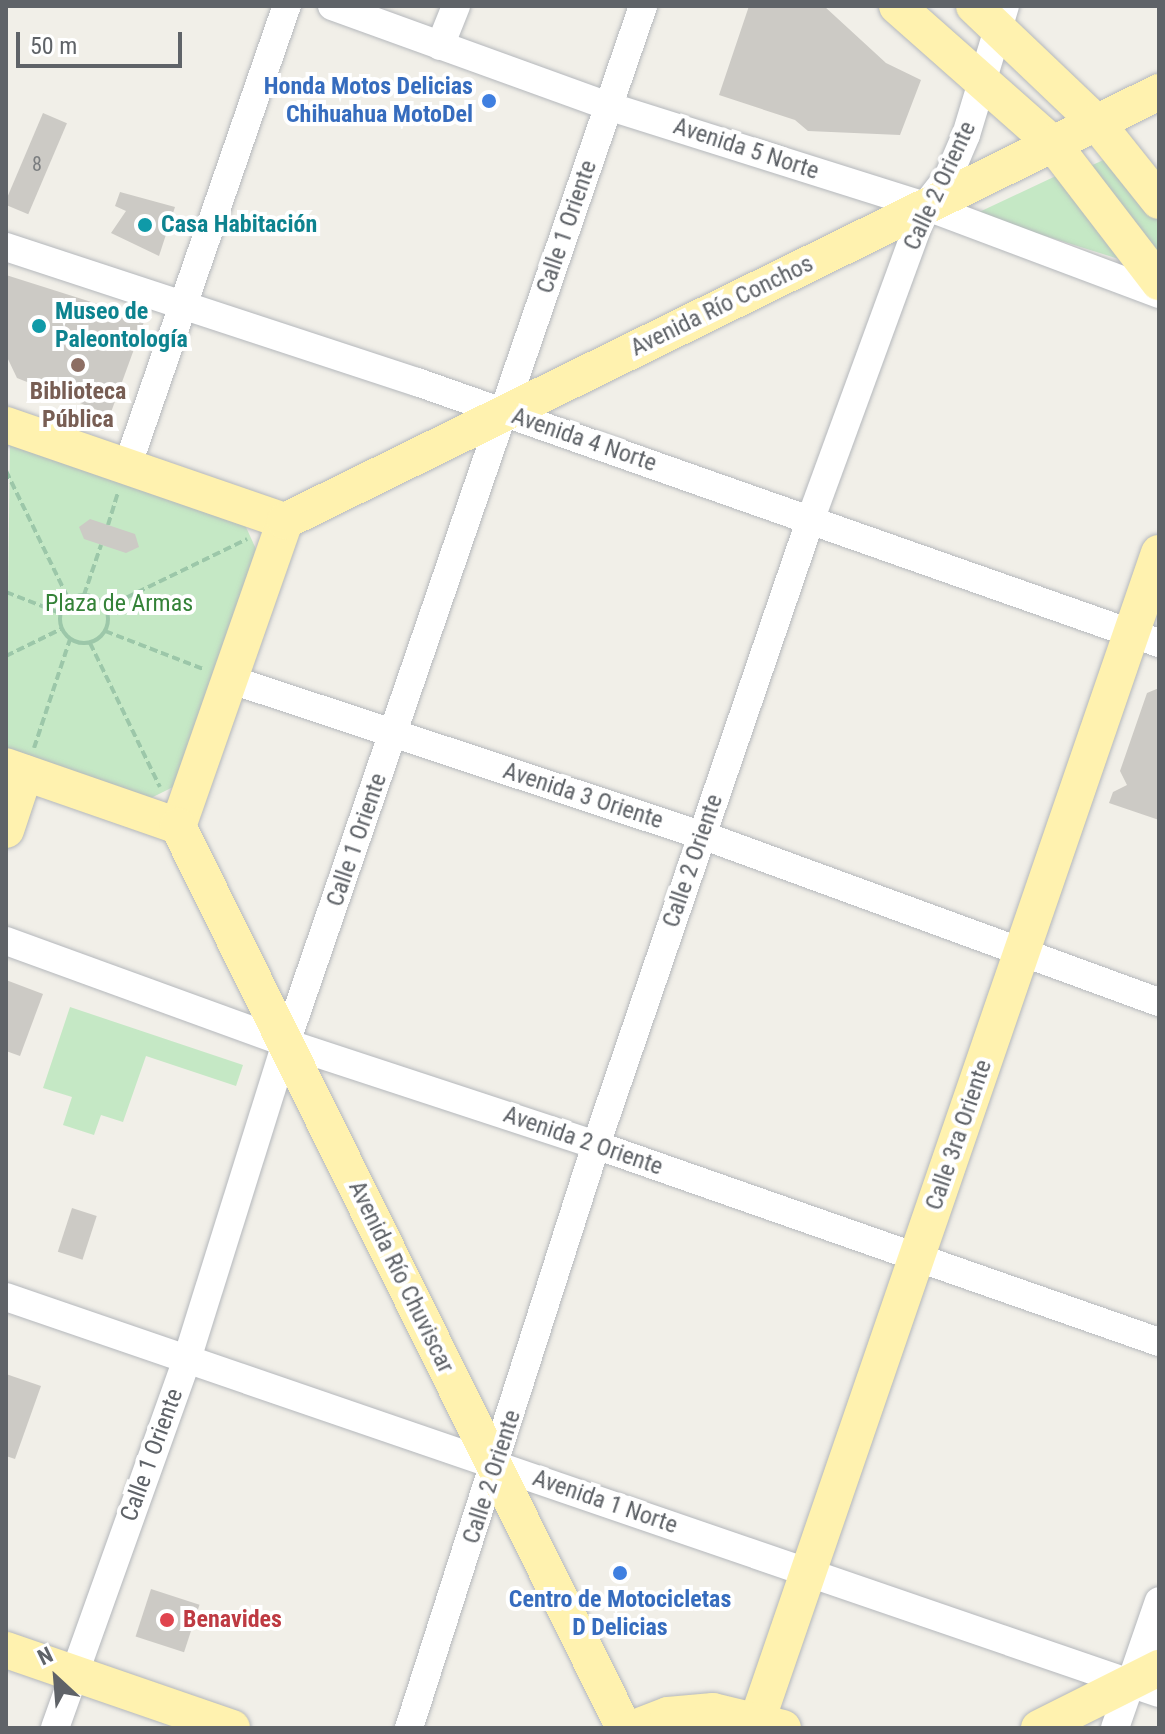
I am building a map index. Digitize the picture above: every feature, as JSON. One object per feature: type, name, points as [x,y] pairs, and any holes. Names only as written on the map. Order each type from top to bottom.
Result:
[{"type":"main road","points":[[897,6],[985,80],[1053,144],[1159,282]]},
{"type":"main road","points":[[993,13],[1096,122],[1159,201]]},
{"type":"main road","name":"Avenida Río Conchos","points":[[285,521],[1159,92]]},
{"type":"main road","points":[[6,425],[285,521],[178,826],[16,770],[6,830]]},
{"type":"main road","name":"Calle 3ra Oriente","points":[[771,1723],[808,1572],[916,1258],[1021,955],[1145,638],[1159,553]]},
{"type":"main road","name":"Avenida Río Chuviscar","points":[[178,826],[624,1728]]},
{"type":"main road","points":[[6,1650],[232,1728]]},
{"type":"main road","points":[[1039,1728],[1149,1681]]},
{"type":"main road","points":[[634,1728],[668,1715],[713,1711],[771,1723]]},
{"type":"street","points":[[127,467],[287,6]]},
{"type":"street","name":"Avenida 5 Norte","points":[[332,6],[608,106],[925,206],[1159,294]]},
{"type":"street","points":[[440,46],[456,6]]},
{"type":"street","name":"Calle 1 Oriente","points":[[55,1728],[187,1359],[286,1043],[395,734],[643,6]]},
{"type":"street","name":"Calle 2 Oriente","points":[[409,1728],[596,1145],[811,518],[925,206],[949,175],[985,80],[993,13]]},
{"type":"street","name":"Avenida 4 Norte","points":[[6,247],[811,518],[1145,638]]},
{"type":"street","name":"Avenida 3 Oriente","points":[[229,679],[702,835],[1021,955],[1159,1002]]},
{"type":"street","name":"Avenida 2 Oriente","points":[[6,941],[286,1043],[596,1145],[1159,1342]]},
{"type":"street","name":"Avenida 1 Norte","points":[[6,1297],[808,1572],[1149,1681]]},
{"type":"street","points":[[1115,1728],[1149,1681],[1159,1601]]},
{"type":"path","points":[[6,471],[69,600]]},
{"type":"path","points":[[105,608],[285,521]]},
{"type":"path","points":[[84,595],[101,545]]},
{"type":"path","points":[[6,592],[60,613]]},
{"type":"path","points":[[84,595],[105,608]]},
{"type":"path","points":[[84,595],[69,600],[60,613],[61,629],[70,639],[90,643],[105,631]]},
{"type":"path","points":[[105,608],[105,631]]},
{"type":"path","points":[[6,656],[61,629]]},
{"type":"path","points":[[105,631],[229,679]]},
{"type":"path","points":[[16,770],[70,639]]},
{"type":"path","points":[[90,643],[178,826]]},
{"type":"green space","points":[[1110,157],[1159,219],[1159,254],[1088,167]]},
{"type":"green space","points":[[1058,175],[1122,260],[975,214]]},
{"type":"green space","name":"Plaza de Armas","points":[[10,444],[245,525],[256,549],[177,785],[147,800],[6,750]]},
{"type":"green space","points":[[70,1007],[243,1065],[236,1086],[146,1056],[123,1122],[101,1115],[94,1135],[63,1125],[72,1097],[43,1088]]},
{"type":"building","points":[[749,6],[824,6],[886,63],[921,80],[900,135],[808,131],[795,120],[719,95]]},
{"type":"building","points":[[43,113],[67,123],[28,214],[6,205],[6,200]]},
{"type":"building","name":"Casa Habitación","points":[[120,192],[175,207],[159,256],[111,233],[126,211],[115,206]]},
{"type":"building","points":[[6,275],[145,319],[110,415],[17,378],[6,355]]},
{"type":"building","points":[[90,519],[135,534],[139,547],[126,553],[84,539],[79,527]]},
{"type":"building","points":[[1159,688],[1159,820],[1109,803],[1113,792],[1127,785],[1120,771],[1147,693]]},
{"type":"building","points":[[6,980],[43,994],[20,1056],[6,1051]]},
{"type":"building","points":[[72,1208],[97,1216],[83,1260],[58,1252]]},
{"type":"building","points":[[6,1374],[41,1386],[15,1459],[6,1456]]},
{"type":"building","name":"Benavides","points":[[151,1589],[200,1605],[184,1652],[136,1637]]},
{"type":"place","name":"Honda Motos Delicias Chihuahua MotoDel","points":[[489,101]]},
{"type":"place","name":"Casa Habitación","points":[[145,225]]},
{"type":"place","name":"Museo de Paleontología","points":[[39,326]]},
{"type":"place","name":"Biblioteca Pública","points":[[78,365]]},
{"type":"place","name":"Centro de Motocicletas D Delicias","points":[[620,1573]]},
{"type":"place","name":"Benavides","points":[[167,1620]]}]
